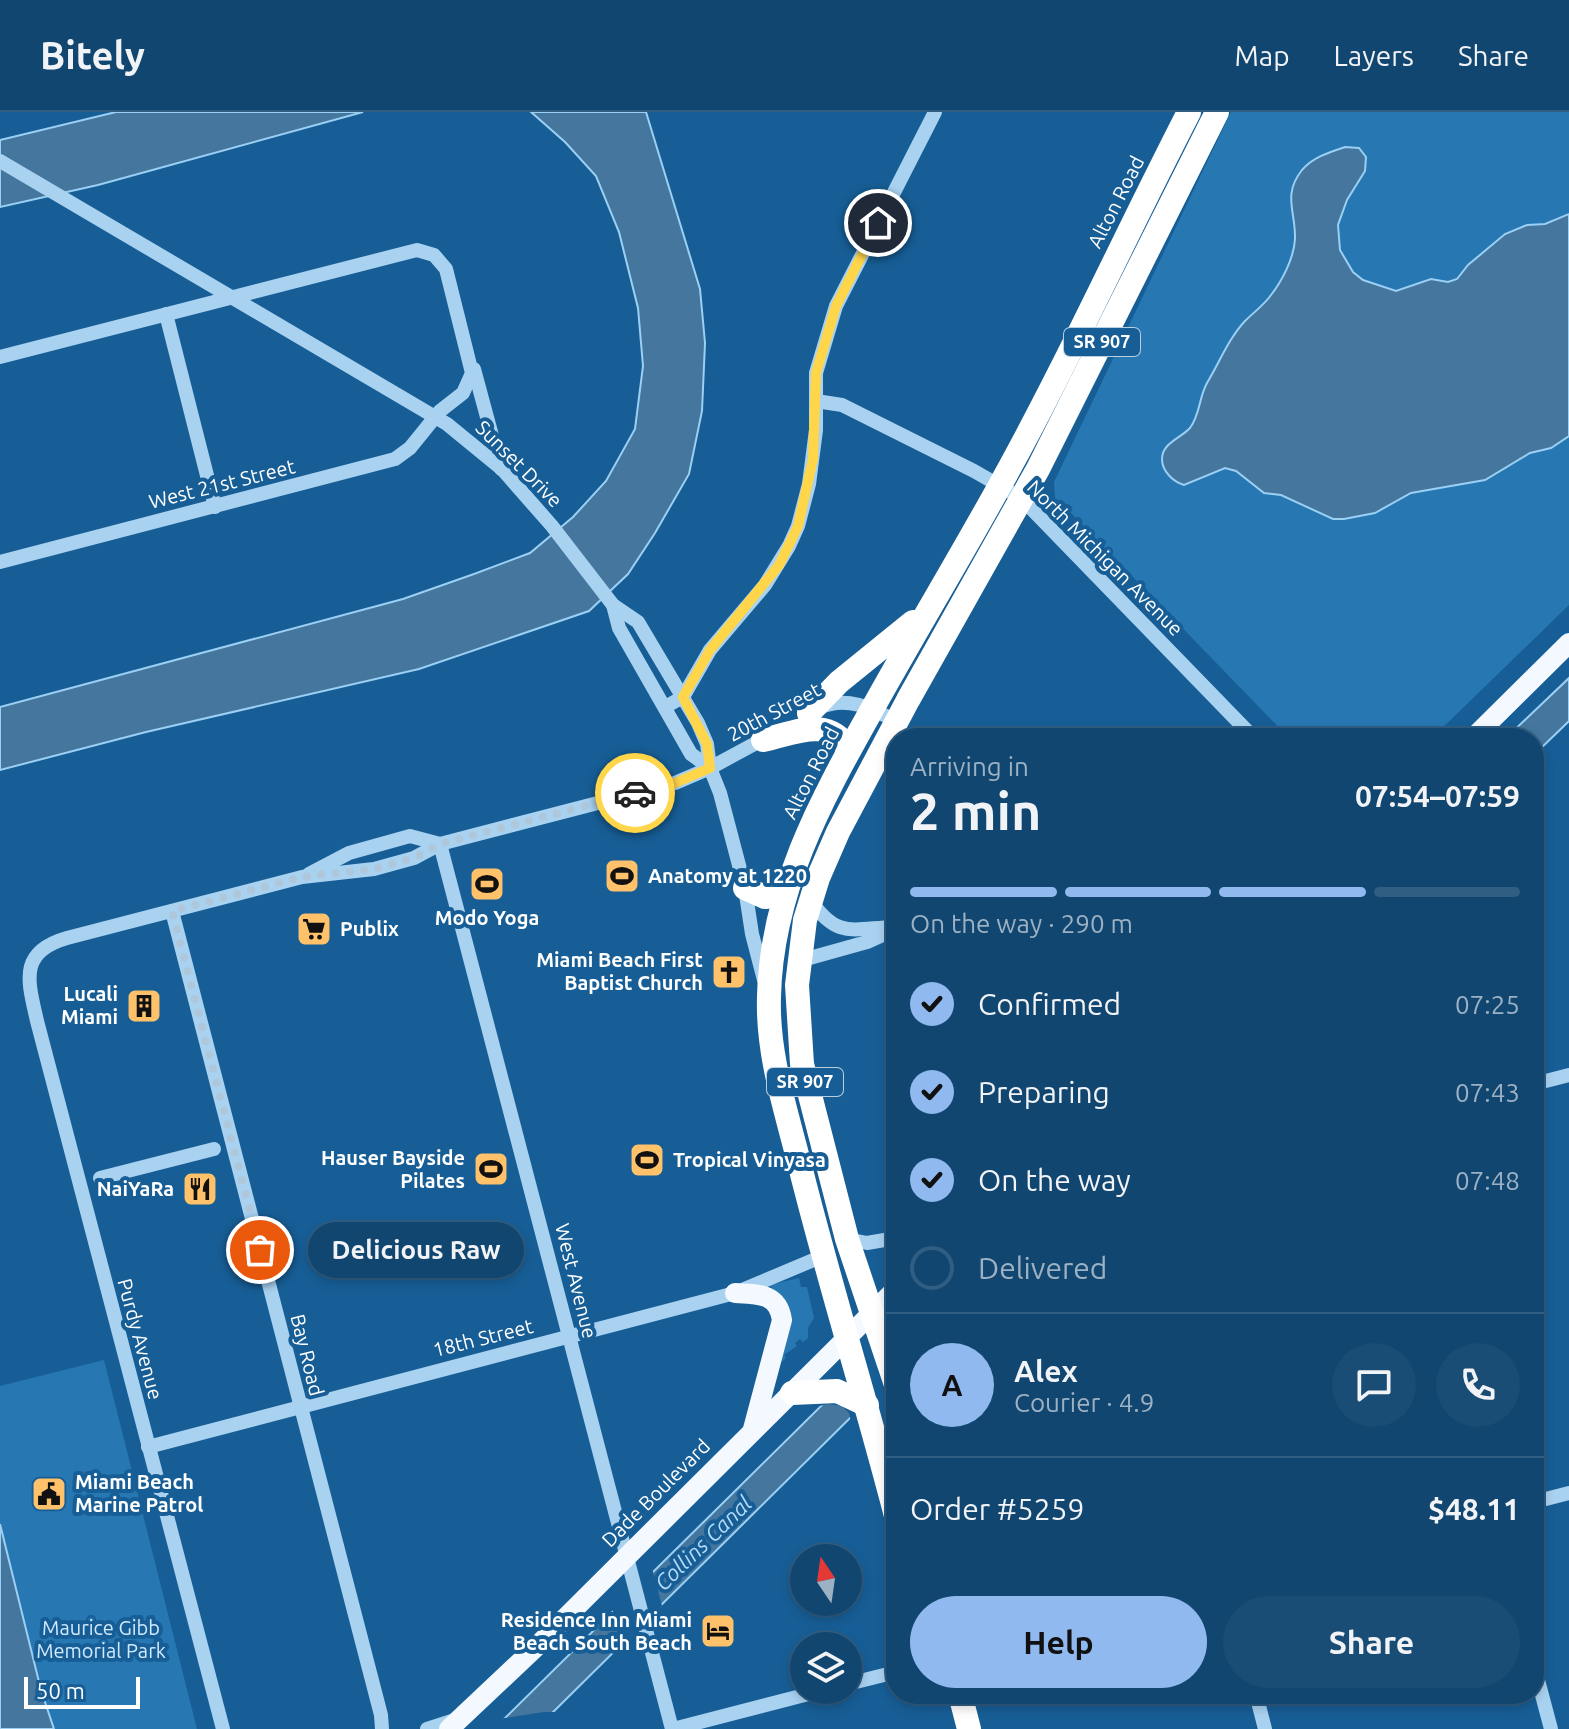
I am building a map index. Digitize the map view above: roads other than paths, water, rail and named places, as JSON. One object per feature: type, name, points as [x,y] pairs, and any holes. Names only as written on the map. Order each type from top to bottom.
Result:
[{"type":"highway","name":"Alton Road","points":[[886,1478],[823,1256],[771,1044],[769,997],[774,943],[784,895],[803,842],[849,750],[1000,485],[1189,112]]},
{"type":"highway","name":"SR 907","points":[[892,728],[1021,498],[1210,115]]},
{"type":"highway","points":[[809,713],[839,682],[927,610]]},
{"type":"highway","points":[[763,740],[823,728],[839,735],[849,750]]},
{"type":"highway","name":"SR 907","points":[[886,740],[832,843],[811,901],[799,961],[797,1010],[802,1064],[847,1239],[886,1350]]},
{"type":"highway","points":[[745,888],[765,897],[784,895]]},
{"type":"highway","points":[[792,1393],[837,1391],[867,1407]]},
{"type":"highway","points":[[963,1704],[969,1729]]},
{"type":"main road","points":[[1483,728],[1569,643]]},
{"type":"main road","points":[[735,1293],[763,1294],[770,1298],[778,1307],[782,1320],[752,1433]]},
{"type":"main road","name":"Dade Boulevard","points":[[456,1723],[886,1299]]},
{"type":"street","points":[[665,707],[683,697],[710,650],[765,585],[789,546],[798,526],[809,484],[816,430],[816,373],[836,306],[935,112]]},
{"type":"street","name":"Sunset Drive","points":[[0,161],[435,416],[463,434],[502,469],[552,526],[613,605],[638,622],[707,744],[710,768],[720,793],[745,888],[752,934],[769,997]]},
{"type":"street","points":[[0,357],[404,252],[428,251],[446,269],[502,469]]},
{"type":"street","points":[[166,314],[215,507]]},
{"type":"street","name":"West 21st Street","points":[[0,562],[395,459],[410,448],[435,416],[467,388],[471,378],[471,362]]},
{"type":"street","name":"North Michigan Avenue","points":[[816,401],[842,405],[1021,498],[1244,728]]},
{"type":"street","points":[[613,605],[619,628],[691,754],[710,768]]},
{"type":"street","points":[[633,652],[650,642]]},
{"type":"street","name":"20th Street","points":[[34,958],[41,949],[58,941],[302,877],[374,869],[414,858],[440,844],[675,783],[710,768],[809,713],[838,702],[850,702],[872,709],[896,721]]},
{"type":"street","name":"20th Street","points":[[302,877],[349,853],[410,836],[440,844]]},
{"type":"street","name":"West Avenue","points":[[440,844],[672,1729]]},
{"type":"street","points":[[811,901],[823,917],[838,928],[886,928]]},
{"type":"street","name":"Bay Road","points":[[172,911],[382,1722],[396,1729]]},
{"type":"street","points":[[799,961],[867,942],[886,933]]},
{"type":"street","name":"Purdy Avenue","points":[[34,958],[29,977],[34,1007],[223,1729]]},
{"type":"street","points":[[1544,1081],[1569,1075]]},
{"type":"street","points":[[100,1178],[214,1149]]},
{"type":"street","points":[[847,1239],[867,1243],[886,1240]]},
{"type":"street","name":"18th Street","points":[[148,1447],[735,1293],[823,1256]]},
{"type":"street","points":[[1544,1499],[1569,1493]]},
{"type":"street","points":[[862,1680],[886,1674]]},
{"type":"street","points":[[672,1729],[790,1699]]},
{"type":"street","points":[[1544,1703],[1551,1729]]},
{"type":"street","points":[[1259,1704],[1265,1729]]},
{"type":"street","points":[[427,1729],[456,1723]]},
{"type":"water","points":[[116,112],[363,112],[98,185],[0,207],[0,140]]},
{"type":"water","points":[[531,112],[646,112],[700,289],[705,343],[702,411],[689,474],[628,574],[589,611],[419,669],[146,732],[0,770],[0,707],[403,599],[474,574],[530,553],[573,517],[606,481],[635,429],[643,366],[638,308],[619,232],[596,176],[565,142]]},
{"type":"water","points":[[1345,147],[1359,148],[1366,157],[1365,171],[1347,200],[1338,225],[1340,250],[1353,272],[1363,280],[1396,291],[1431,279],[1448,282],[1457,279],[1468,265],[1505,234],[1569,214],[1569,436],[1551,448],[1530,453],[1485,480],[1411,493],[1375,513],[1344,519],[1333,519],[1281,495],[1264,493],[1236,471],[1225,468],[1180,484],[1166,472],[1163,453],[1168,445],[1190,428],[1204,388],[1229,343],[1245,321],[1268,299],[1287,269],[1295,239],[1291,196],[1296,179],[1311,162]]},
{"type":"water","points":[[1569,678],[1569,721],[1544,745],[1544,728],[1516,728]]},
{"type":"water","name":"Collins Canal","points":[[886,1342],[886,1385],[536,1729],[494,1729]]},
{"type":"water","points":[[0,1524],[41,1690],[54,1729],[0,1729]]},
{"type":"place","name":"Anatomy at 1220","points":[[622,876]]},
{"type":"place","name":"Modo Yoga","points":[[487,884]]},
{"type":"place","name":"Publix","points":[[314,929]]},
{"type":"place","name":"Miami Beach First Baptist Church","points":[[729,972]]},
{"type":"place","name":"Lucali Miami","points":[[144,1006]]},
{"type":"place","name":"Tropical Vinyasa","points":[[647,1160]]},
{"type":"place","name":"Hauser Bayside Pilates","points":[[491,1169]]},
{"type":"place","name":"NaiYaRa","points":[[200,1189]]},
{"type":"place","name":"Delicious Raw","points":[[260,1250]]},
{"type":"place","name":"Miami Beach Marine Patrol","points":[[49,1494]]},
{"type":"place","name":"Residence Inn Miami Beach South Beach","points":[[718,1631]]},
{"type":"park label","name":"Maurice Gibb Memorial Park","points":[[101,1640]]}]
